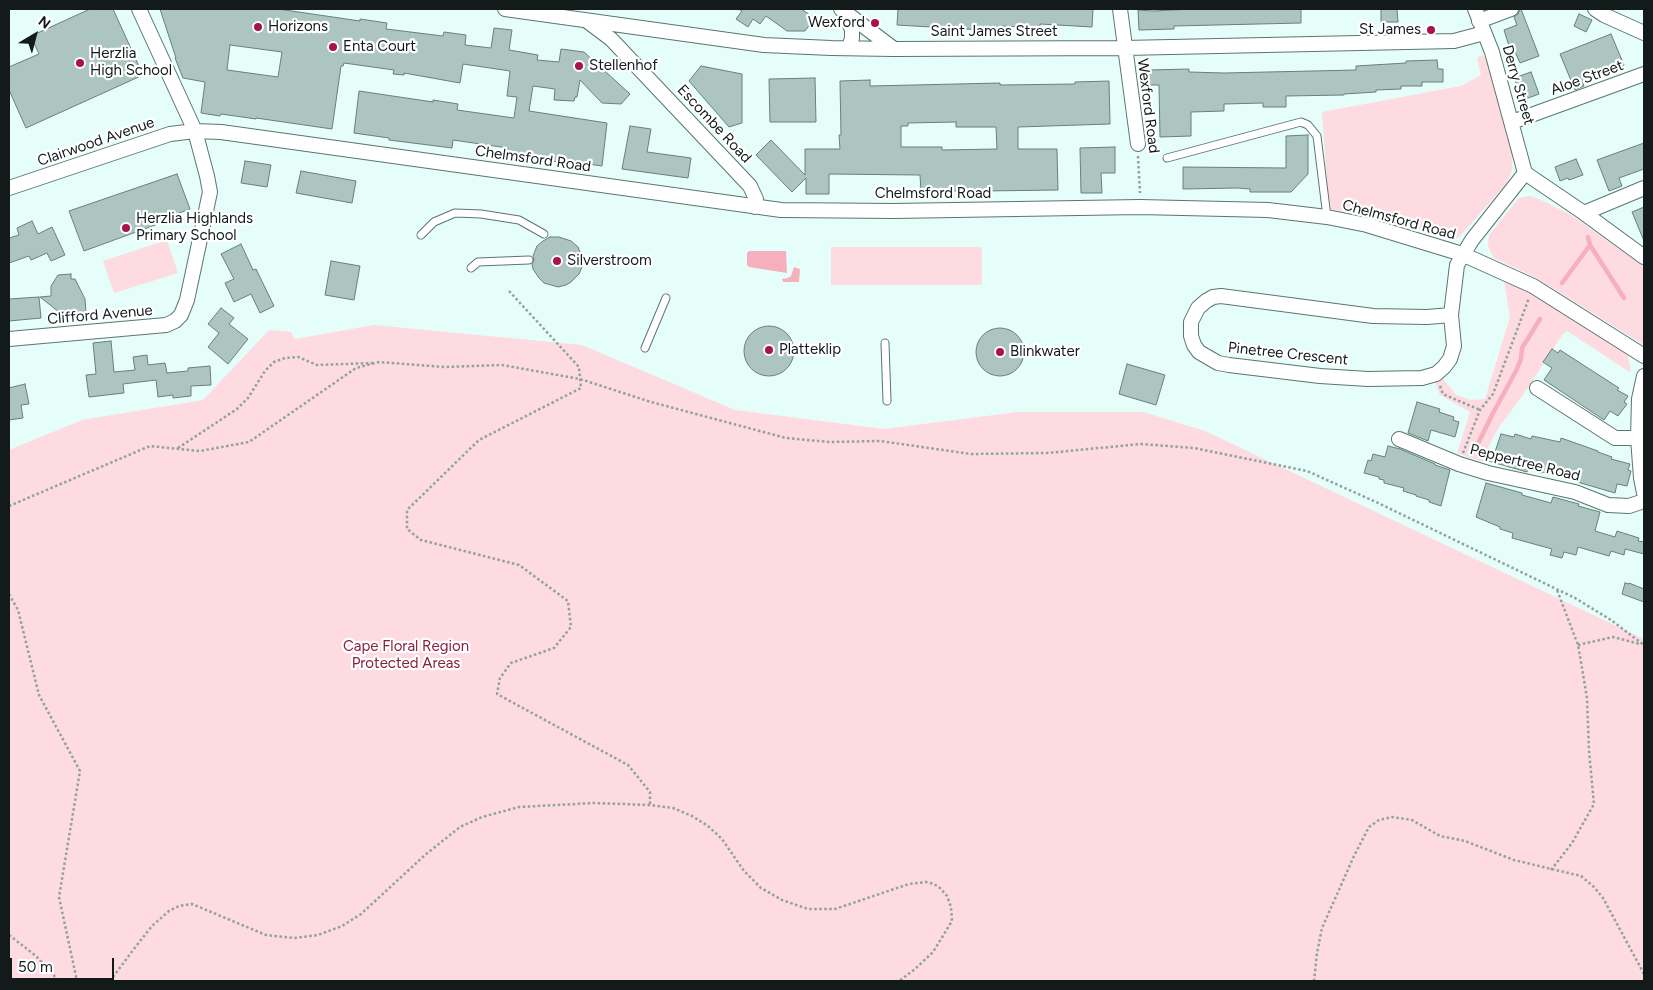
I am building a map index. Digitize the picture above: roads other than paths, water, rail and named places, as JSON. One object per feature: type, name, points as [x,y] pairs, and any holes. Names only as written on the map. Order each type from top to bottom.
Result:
[{"type":"street","name":"Clifford Avenue","points":[[9,339],[166,326],[181,315],[188,300],[210,192],[204,161],[195,131],[139,9]]},
{"type":"street","name":"Saint James Street","points":[[505,9],[764,45],[894,50],[1124,48],[1454,41],[1479,21],[1511,9]]},
{"type":"street","name":"Escombe Road","points":[[571,9],[611,38],[750,186],[756,199],[755,206]]},
{"type":"street","name":"Wexford Road","points":[[1120,9],[1138,144]]},
{"type":"street","points":[[1595,9],[1644,33]]},
{"type":"street","points":[[843,10],[852,30],[849,48]]},
{"type":"street","points":[[843,10],[894,50]]},
{"type":"street","name":"Derry Street","points":[[1479,21],[1492,52],[1525,173]]},
{"type":"street","name":"Aloe Street","points":[[1512,122],[1644,74]]},
{"type":"street","name":"Clairwood Avenue","points":[[9,188],[170,134],[195,131]]},
{"type":"street","name":"Chelmsford Road","points":[[195,131],[221,132],[781,210],[893,211],[1140,207],[1268,210],[1326,217],[1367,225],[1462,254],[1533,286],[1644,356]]},
{"type":"street","points":[[1451,315],[1455,272],[1462,254],[1525,173],[1644,257]]},
{"type":"street","points":[[1584,213],[1644,188]]},
{"type":"street","name":"Pinetree Crescent","points":[[1221,296],[1373,316],[1427,317],[1451,315],[1454,346],[1450,359],[1436,374],[1422,378],[1368,379],[1320,376],[1218,363],[1199,352],[1191,336],[1191,322],[1198,308],[1213,297],[1221,296]]},
{"type":"street","points":[[1644,376],[1639,399],[1638,438],[1644,493]]},
{"type":"street","points":[[1537,388],[1615,438],[1638,438]]},
{"type":"street","name":"Peppertree Road","points":[[1399,438],[1459,464],[1488,474],[1575,492],[1608,505],[1629,506],[1644,501]]},
{"type":"lane","points":[[1167,158],[1301,122],[1314,130],[1317,136],[1326,217]]},
{"type":"lane","points":[[421,235],[434,222],[455,213],[481,214],[520,220],[544,234]]},
{"type":"lane","points":[[471,268],[478,262],[529,260]]},
{"type":"lane","points":[[644,348],[666,298]]},
{"type":"lane","points":[[885,344],[887,400]]},
{"type":"waterway","points":[[1588,237],[1590,245],[1624,298]]},
{"type":"waterway","points":[[1562,283],[1590,245]]},
{"type":"waterway","points":[[1474,452],[1516,371],[1521,359],[1522,348],[1540,319]]},
{"type":"place","name":"Wexford","points":[[875,23]]},
{"type":"place","name":"Horizons","points":[[258,27]]},
{"type":"place","name":"St James","points":[[1431,30]]},
{"type":"place","name":"Enta Court","points":[[333,47]]},
{"type":"place","name":"Herzlia High School","points":[[80,63]]},
{"type":"place","name":"Stellenhof","points":[[579,66]]},
{"type":"place","name":"Herzlia Highlands Primary School","points":[[126,228]]},
{"type":"place","name":"Silverstroom","points":[[557,261]]},
{"type":"place","name":"Platteklip","points":[[769,350]]},
{"type":"place","name":"Blinkwater","points":[[1000,352]]},
{"type":"park label","name":"Cape Floral Region Protected Areas","points":[[406,656]]}]
